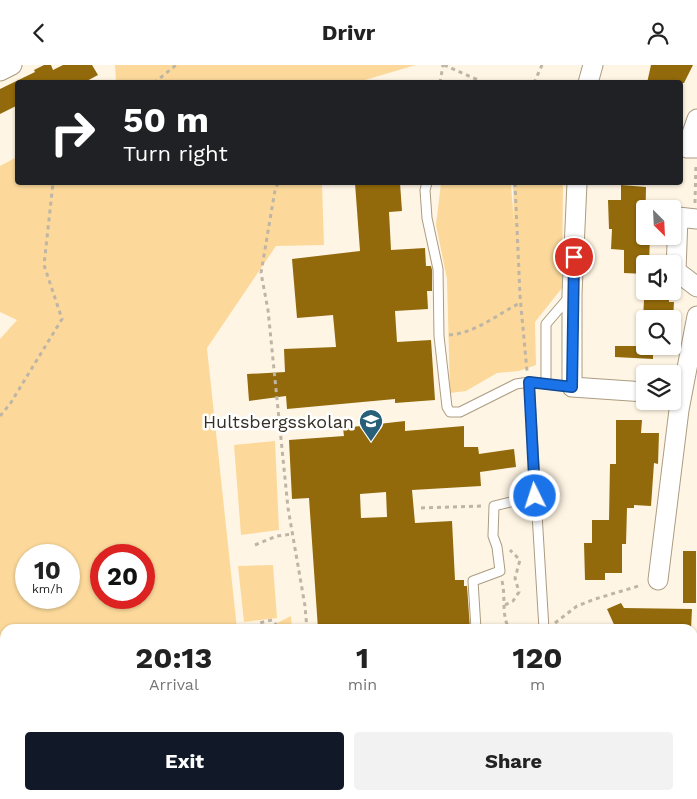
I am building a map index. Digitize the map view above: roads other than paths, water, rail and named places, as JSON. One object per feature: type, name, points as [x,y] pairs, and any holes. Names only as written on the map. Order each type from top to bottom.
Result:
[{"type":"street","points":[[0,71],[12,65]]},
{"type":"street","points":[[589,80],[593,65]]},
{"type":"street","points":[[697,119],[687,147],[697,148]]},
{"type":"street","points":[[577,185],[572,294],[572,387],[636,392]]},
{"type":"street","points":[[696,219],[678,217],[676,271],[697,287]]},
{"type":"street","points":[[681,379],[697,316]]},
{"type":"street","points":[[658,581],[675,410]]},
{"type":"lane","points":[[426,185],[426,218],[438,269],[439,336],[447,407],[450,412],[460,412],[516,383],[546,383],[572,387]]},
{"type":"lane","points":[[546,383],[546,323],[572,294]]},
{"type":"lane","points":[[529,382],[544,624]]},
{"type":"lane","points":[[476,624],[473,581],[500,571],[497,547],[493,536],[494,506],[535,496]]},
{"type":"place","name":"Hultsbergsskolan","points":[[371,442]]}]
